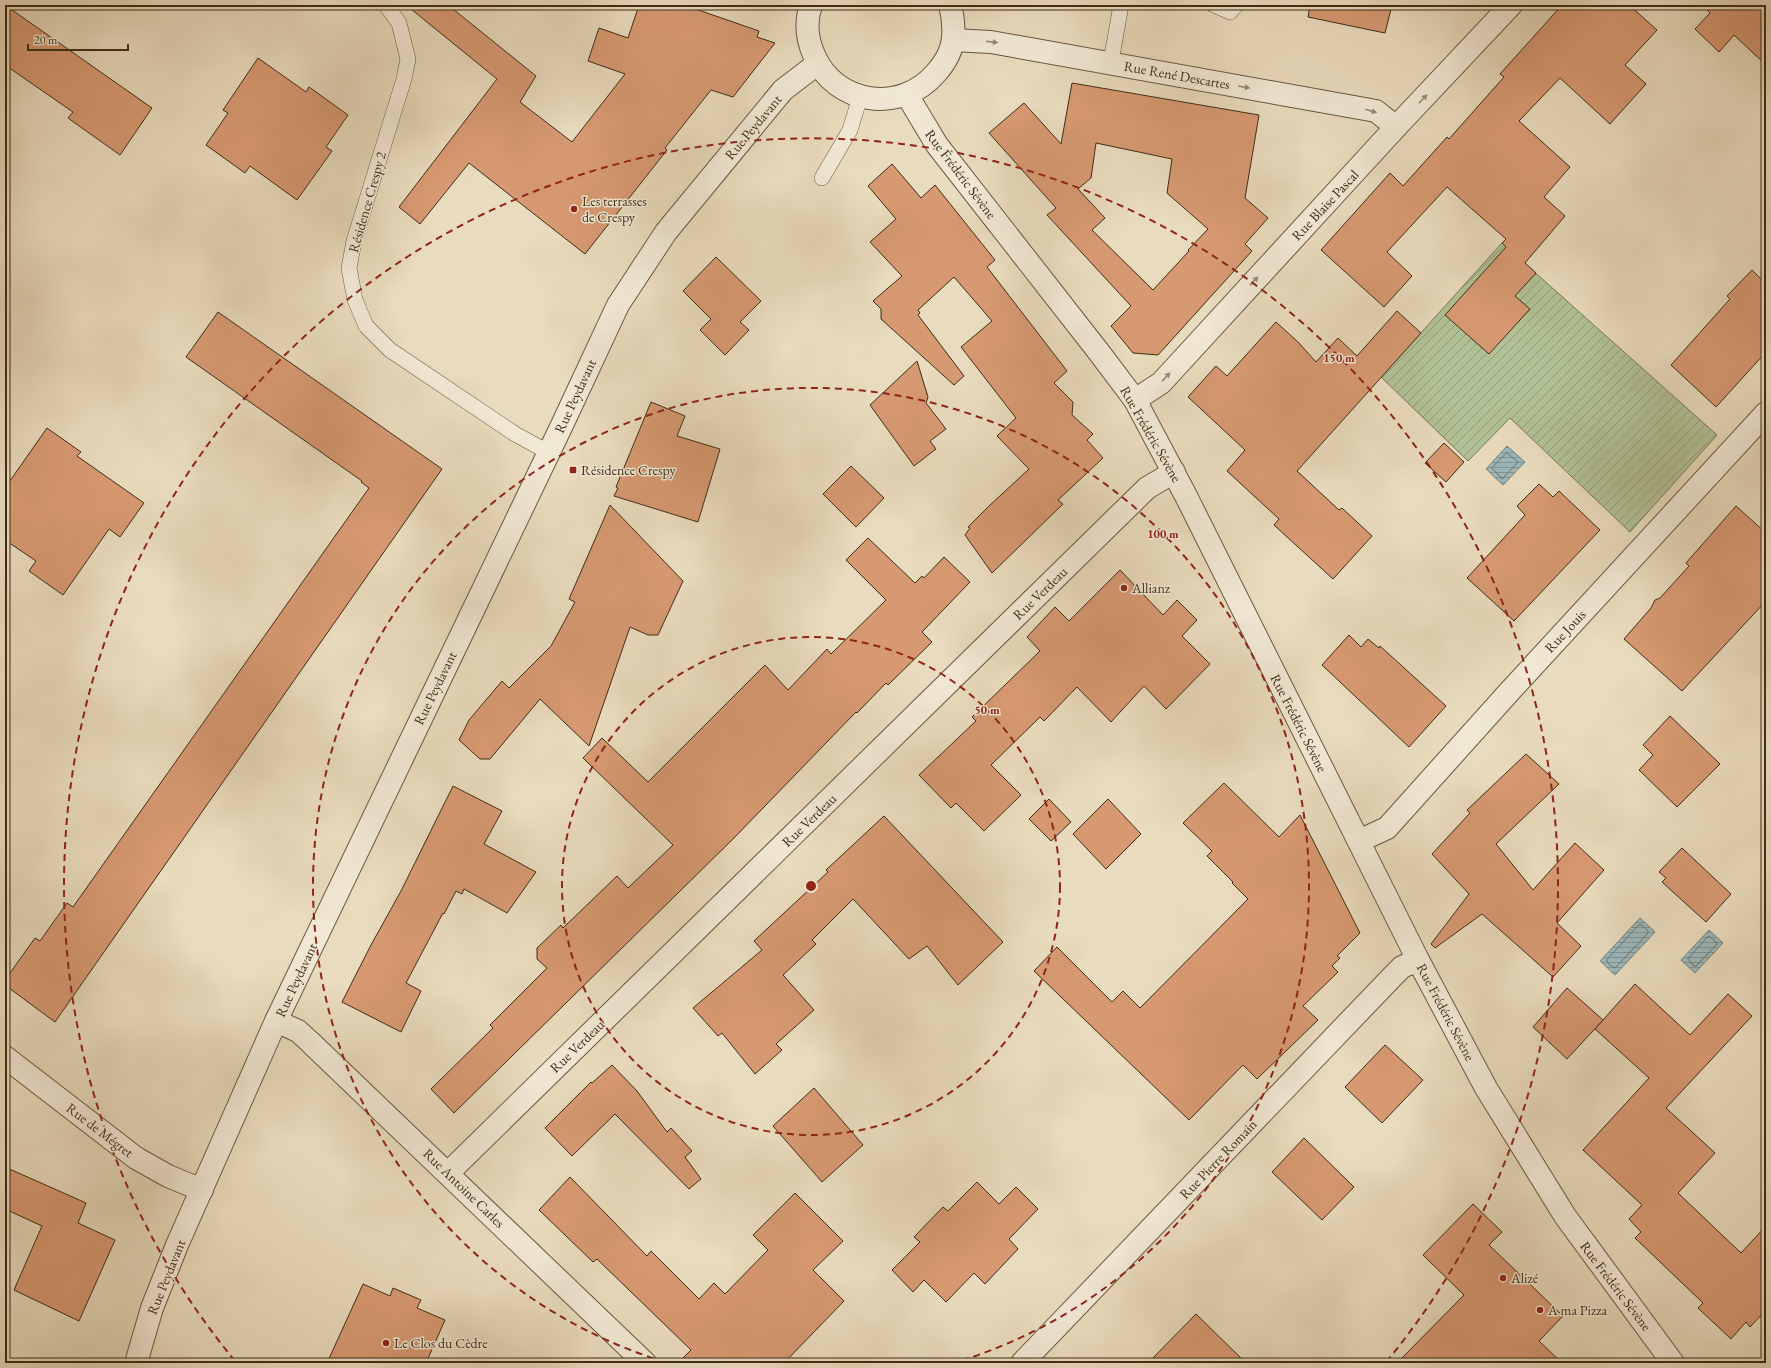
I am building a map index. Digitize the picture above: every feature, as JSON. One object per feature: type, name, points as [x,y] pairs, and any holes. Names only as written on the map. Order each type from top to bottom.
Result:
[{"type":"street","points":[[811,5],[807,26],[810,46],[818,64],[829,78],[843,90],[860,97],[883,100],[907,95],[928,83],[944,64],[953,40],[953,20],[950,5]]},
{"type":"street","name":"Rue Blaise Pascal","points":[[1135,400],[1161,383],[1396,127],[1511,5]]},
{"type":"street","name":"Rue René Descartes","points":[[953,40],[991,42],[1111,62],[1376,111],[1396,127]]},
{"type":"street","name":"Rue Peydavant","points":[[136,1363],[152,1308],[177,1245],[276,1022],[618,305],[666,232],[783,90],[818,64]]},
{"type":"street","name":"Rue Frédéric Sévène","points":[[907,95],[936,145],[1135,400],[1174,472],[1418,960],[1486,1088],[1565,1216],[1673,1363]]},
{"type":"street","name":"Rue Jouis","points":[[1359,841],[1387,828],[1504,697],[1766,413]]},
{"type":"street","name":"Rue Verdeau","points":[[448,1173],[1142,493],[1157,481],[1174,472]]},
{"type":"street","name":"Rue Pierre Romain","points":[[1022,1363],[1392,977],[1402,967],[1418,960]]},
{"type":"street","name":"Rue Antoine Carles","points":[[276,1022],[298,1031],[645,1363]]},
{"type":"street","name":"Rue de Mégret","points":[[5,1057],[136,1158],[168,1176],[202,1190]]},
{"type":"lane","name":"Résidence Crespy 2","points":[[386,5],[399,23],[408,59],[404,79],[354,241],[349,268],[355,300],[366,326],[390,350],[515,434],[548,452]]},
{"type":"lane","points":[[1111,62],[1121,5]]},
{"type":"lane","points":[[1214,5],[1230,12],[1236,5]]},
{"type":"lane","points":[[822,178],[850,130],[860,97]]},
{"type":"green space","points":[[1502,243],[1717,435],[1630,532],[1510,418],[1468,461],[1381,377]]},
{"type":"water","points":[[1507,446],[1525,462],[1503,485],[1486,469]]},
{"type":"water","points":[[1640,918],[1655,932],[1615,975],[1600,961]]},
{"type":"water","points":[[1709,930],[1723,943],[1695,973],[1681,960]]},
{"type":"building","points":[[5,5],[152,108],[120,155],[68,118],[73,112],[5,65]]},
{"type":"building","points":[[406,5],[448,5],[536,76],[520,102],[572,142],[625,74],[588,61],[599,28],[628,38],[639,5],[684,5],[759,31],[757,37],[775,43],[733,97],[711,90],[665,148],[667,150],[585,254],[469,163],[420,224],[399,207],[497,79]]},
{"type":"building","points":[[1310,5],[1392,5],[1385,33],[1308,17]]},
{"type":"building","points":[[1562,5],[1629,5],[1657,30],[1625,65],[1646,84],[1610,124],[1560,78],[1519,121],[1570,167],[1544,197],[1565,216],[1525,263],[1536,273],[1515,296],[1530,309],[1489,354],[1445,315],[1506,247],[1502,243],[1506,239],[1447,187],[1387,252],[1412,276],[1384,307],[1321,250],[1390,173],[1403,186],[1447,137],[1449,139],[1504,77],[1500,74]]},
{"type":"building","points":[[1702,5],[1766,5],[1766,65],[1734,35],[1719,52],[1695,29],[1710,13]]},
{"type":"building","points":[[258,58],[306,92],[309,87],[348,115],[326,147],[332,151],[297,200],[250,166],[245,173],[206,145],[228,113],[223,110]]},
{"type":"building","points":[[1072,83],[1259,115],[1245,198],[1268,218],[1245,244],[1252,251],[1158,355],[1133,353],[1111,326],[1131,306],[1047,215],[1056,208],[989,133],[1024,103],[1061,144]],"holes":[[[1096,143],[1172,159],[1167,193],[1208,229],[1153,290],[1092,230],[1105,218],[1078,189],[1091,178]]]},
{"type":"building","points":[[892,164],[921,198],[935,185],[995,260],[987,267],[1067,371],[1054,383],[1073,402],[1072,415],[1093,434],[1087,440],[1103,458],[1058,500],[1063,504],[992,573],[965,535],[970,528],[968,527],[1029,469],[997,436],[1016,418],[961,347],[992,321],[954,277],[918,310],[920,313],[918,315],[964,376],[954,385],[881,319],[881,309],[873,301],[902,276],[870,242],[896,219],[868,186]]},
{"type":"building","points":[[716,257],[761,301],[740,322],[749,330],[725,355],[700,330],[711,319],[683,291]]},
{"type":"building","points":[[1752,270],[1766,284],[1766,352],[1716,407],[1671,365],[1730,299],[1727,296]]},
{"type":"building","points":[[1397,311],[1421,333],[1297,471],[1339,510],[1342,508],[1372,536],[1333,579],[1274,525],[1279,519],[1227,471],[1245,450],[1188,397],[1216,366],[1227,376],[1276,322],[1298,342],[1316,362],[1338,338],[1357,356]]},
{"type":"building","points":[[218,312],[442,469],[55,1022],[5,985],[5,980],[35,938],[40,941],[67,903],[73,907],[369,488],[361,482],[362,481],[186,357]]},
{"type":"building","points":[[917,361],[928,397],[926,403],[946,429],[930,441],[936,449],[914,466],[870,405]]},
{"type":"building","points":[[651,402],[685,416],[677,436],[720,449],[698,522],[614,496],[618,488],[616,487]]},
{"type":"building","points":[[47,428],[81,452],[77,456],[144,503],[120,537],[109,529],[63,595],[29,571],[36,561],[5,540],[5,488]]},
{"type":"building","points":[[1444,443],[1464,462],[1446,482],[1425,463]]},
{"type":"building","points":[[851,466],[884,498],[856,527],[823,494]]},
{"type":"building","points":[[1539,484],[1553,497],[1559,491],[1600,530],[1514,621],[1467,578],[1525,515],[1517,506]]},
{"type":"building","points":[[610,505],[683,581],[658,635],[648,635],[630,627],[589,746],[540,699],[490,759],[480,759],[459,740],[469,720],[502,681],[509,688],[551,646],[575,602],[569,599]]},
{"type":"building","points":[[1736,506],[1766,533],[1766,601],[1682,691],[1624,639],[1651,608],[1655,600],[1660,598],[1689,566],[1686,563]]},
{"type":"building","points":[[868,538],[915,583],[922,576],[924,578],[944,557],[970,582],[922,632],[932,642],[888,685],[886,683],[857,713],[856,712],[734,838],[454,1113],[431,1089],[493,1028],[490,1025],[547,968],[537,959],[537,948],[561,925],[563,928],[617,876],[628,888],[673,845],[583,758],[602,738],[648,782],[765,665],[788,690],[827,649],[831,654],[886,600],[846,560]]},
{"type":"building","points":[[1120,570],[1163,615],[1177,600],[1197,620],[1182,636],[1210,664],[1166,709],[1144,686],[1111,722],[1077,687],[1044,721],[1040,717],[991,765],[1021,795],[984,831],[956,803],[951,808],[919,775],[976,721],[972,717],[1040,651],[1027,637],[1055,607],[1069,621]]},
{"type":"building","points":[[1349,635],[1361,647],[1368,639],[1379,648],[1380,646],[1446,706],[1409,747],[1322,665]]},
{"type":"building","points":[[1670,716],[1720,764],[1677,807],[1639,770],[1653,755],[1643,745]]},
{"type":"building","points":[[1526,754],[1559,784],[1496,844],[1533,890],[1575,843],[1604,870],[1557,923],[1581,946],[1553,977],[1482,914],[1435,948],[1431,944],[1469,894],[1432,854],[1470,813],[1467,810]]},
{"type":"building","points":[[1224,783],[1279,837],[1300,815],[1360,933],[1337,956],[1340,958],[1332,966],[1338,972],[1303,1006],[1318,1020],[1257,1079],[1243,1065],[1189,1120],[1034,971],[1057,947],[1112,1002],[1123,991],[1140,1008],[1248,899],[1207,856],[1212,851],[1183,823]]},
{"type":"building","points":[[453,786],[502,811],[484,844],[536,872],[507,913],[464,889],[462,894],[456,891],[406,983],[421,991],[401,1032],[342,1002],[401,891]]},
{"type":"building","points":[[1049,799],[1071,822],[1051,841],[1029,819]]},
{"type":"building","points":[[1108,799],[1141,834],[1106,869],[1073,834]]},
{"type":"building","points":[[884,816],[1003,942],[958,985],[927,946],[909,959],[853,899],[812,940],[816,944],[783,975],[814,1010],[776,1044],[782,1050],[755,1074],[722,1033],[718,1036],[693,1008],[762,950],[754,941],[828,872],[826,870]]},
{"type":"building","points":[[1682,848],[1731,894],[1706,922],[1662,882],[1666,878],[1659,872]]},
{"type":"building","points":[[1635,984],[1690,1035],[1728,994],[1752,1016],[1666,1108],[1715,1153],[1678,1193],[1741,1253],[1766,1226],[1766,1310],[1750,1327],[1746,1322],[1731,1339],[1698,1308],[1703,1303],[1635,1238],[1641,1232],[1629,1219],[1642,1205],[1583,1150],[1649,1078],[1595,1029]]},
{"type":"building","points":[[1567,988],[1603,1020],[1567,1059],[1533,1027]]},
{"type":"building","points":[[1385,1045],[1423,1080],[1382,1123],[1345,1087]]},
{"type":"building","points":[[612,1065],[637,1091],[667,1132],[671,1128],[692,1151],[685,1157],[701,1179],[689,1189],[615,1114],[572,1156],[545,1128],[591,1082],[592,1083]]},
{"type":"building","points":[[814,1088],[863,1145],[822,1182],[773,1126]]},
{"type":"building","points":[[1304,1138],[1354,1187],[1322,1220],[1272,1172]]},
{"type":"building","points":[[5,1167],[86,1203],[78,1223],[115,1240],[79,1321],[14,1290],[42,1226],[5,1209]]},
{"type":"building","points":[[570,1177],[647,1256],[651,1251],[699,1299],[714,1283],[725,1294],[768,1250],[753,1235],[795,1193],[843,1241],[813,1270],[844,1301],[784,1363],[678,1363],[691,1350],[597,1259],[593,1262],[539,1210]]},
{"type":"building","points":[[977,1182],[999,1204],[1016,1187],[1038,1209],[1009,1239],[1018,1249],[985,1284],[974,1273],[946,1302],[924,1280],[913,1292],[892,1270],[920,1242],[914,1237],[943,1207],[948,1211]]},
{"type":"building","points":[[1473,1204],[1502,1232],[1489,1245],[1563,1316],[1539,1341],[1562,1363],[1397,1363],[1464,1295],[1423,1255]]},
{"type":"building","name":"Le Clos du Cèdre","points":[[363,1284],[390,1296],[393,1288],[421,1300],[417,1308],[445,1320],[426,1363],[327,1363]]},
{"type":"building","points":[[1196,1314],[1246,1363],[1148,1363]]},
{"type":"place","name":"Les terrasses de Crespy","points":[[574,209]]},
{"type":"place","name":"Résidence Crespy","points":[[573,470]]},
{"type":"place","name":"Allianz","points":[[1124,588]]},
{"type":"place","name":"Alizé","points":[[1503,1278]]},
{"type":"place","name":"A ma Pizza","points":[[1540,1310]]},
{"type":"place","name":"Le Clos du Cèdre","points":[[386,1343]]}]
